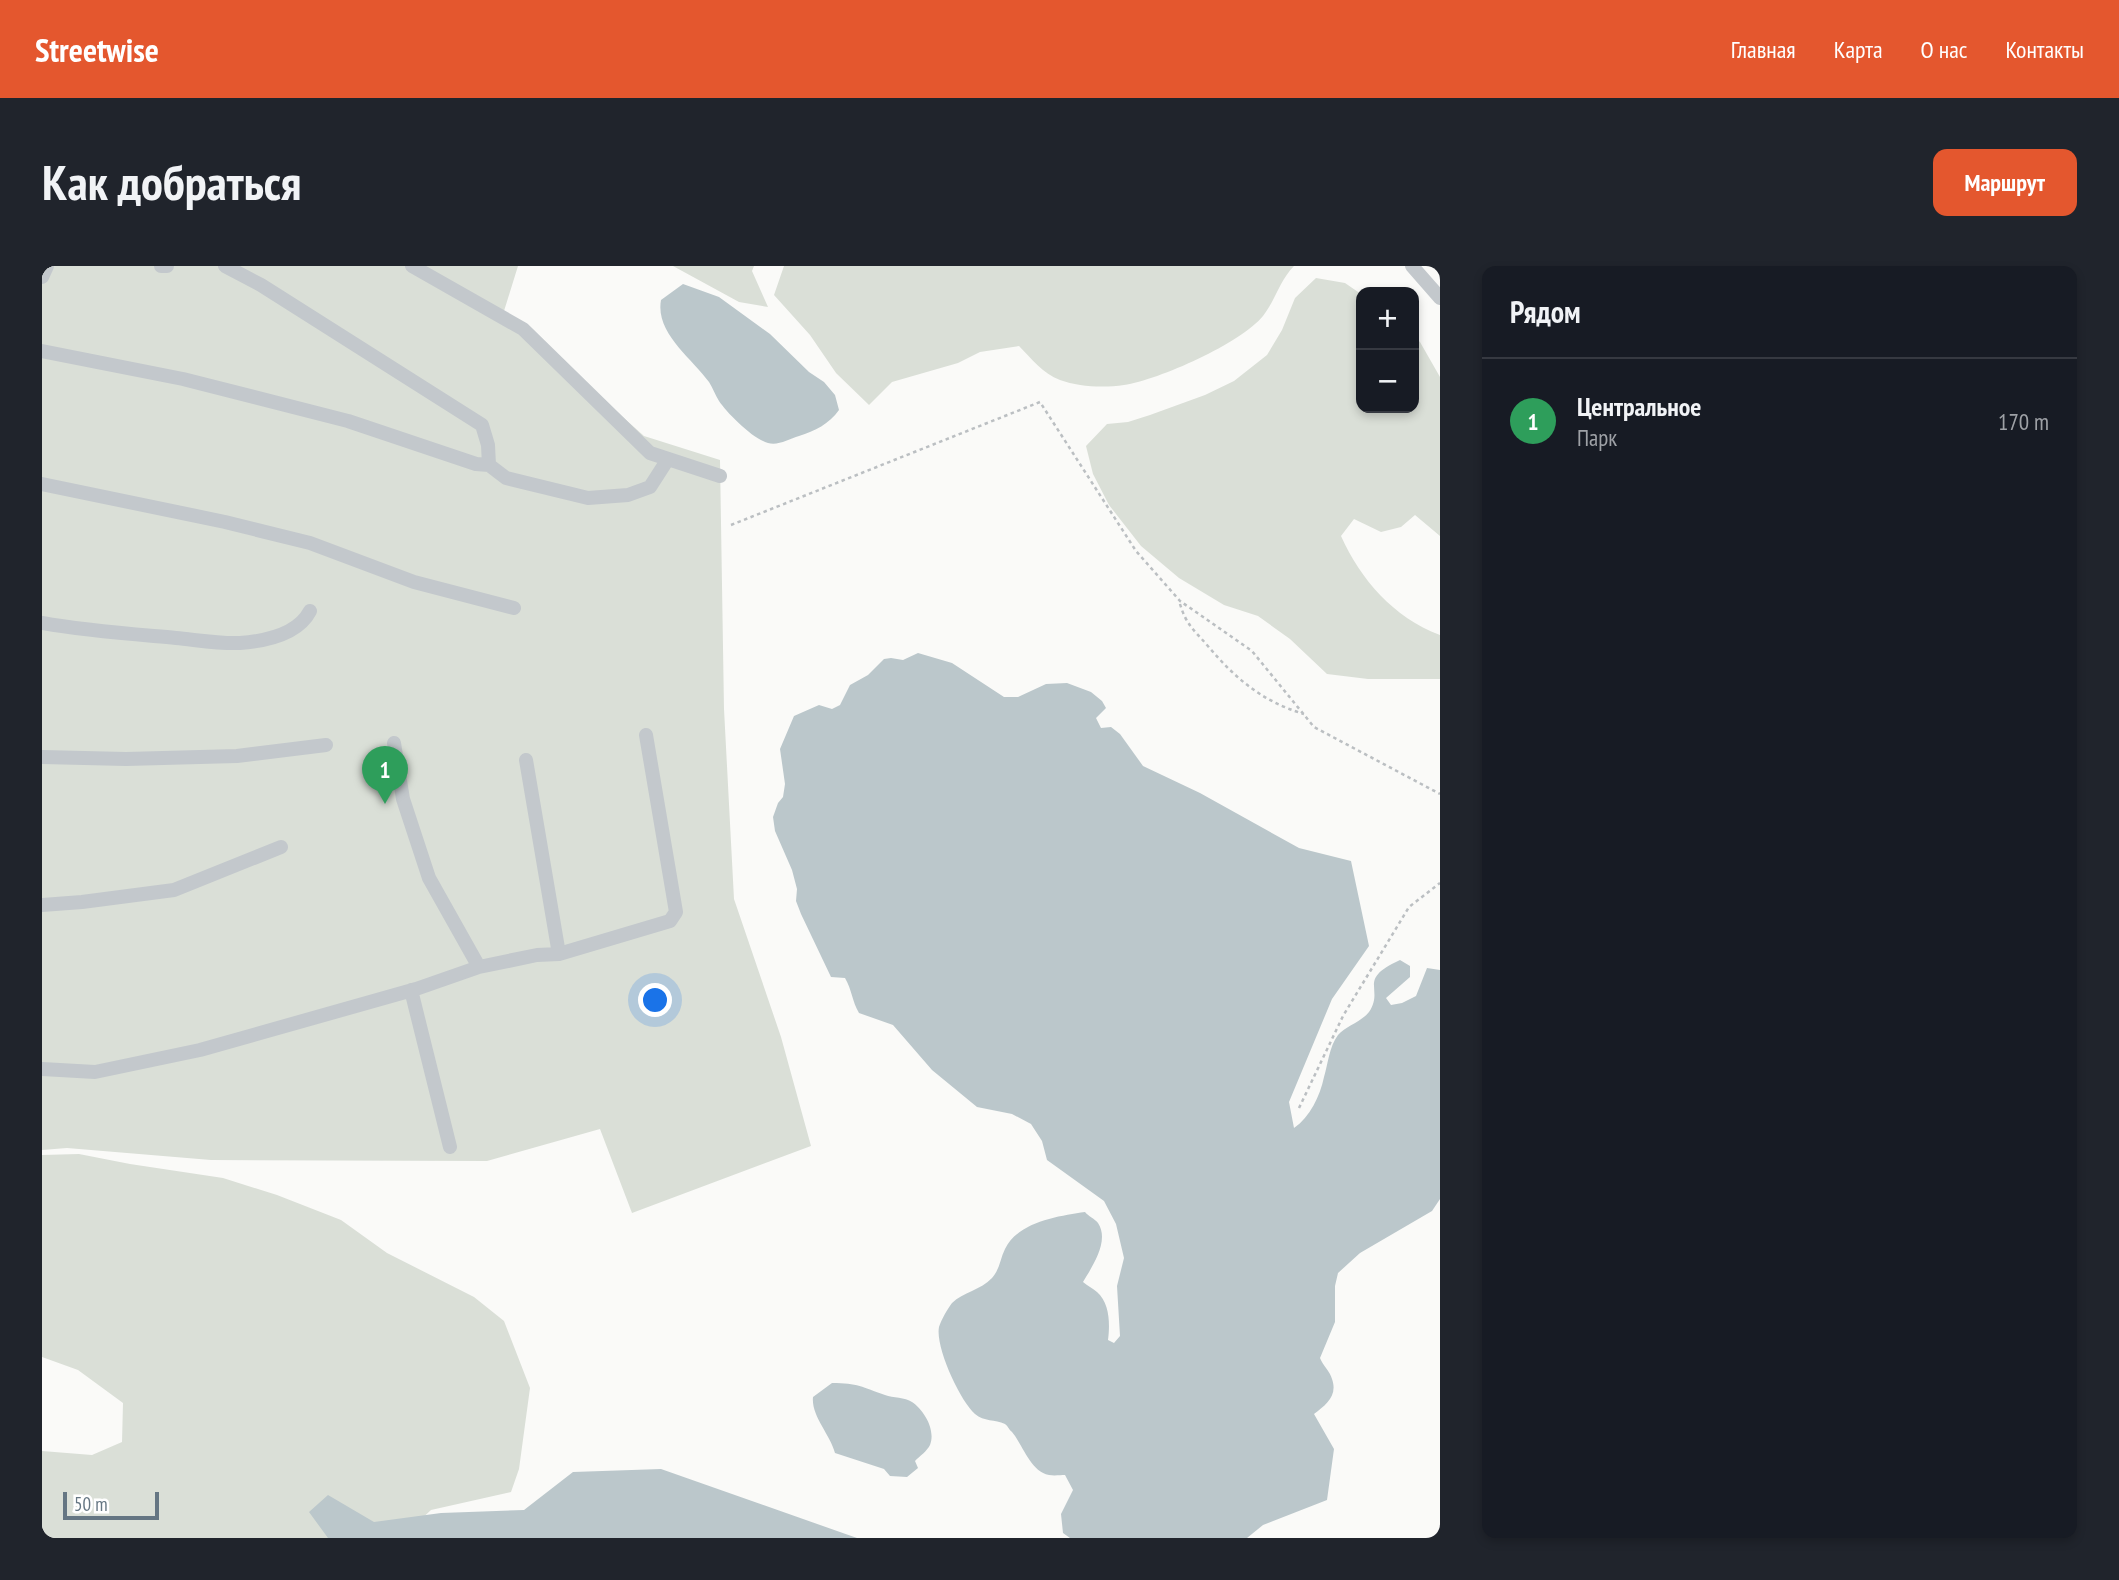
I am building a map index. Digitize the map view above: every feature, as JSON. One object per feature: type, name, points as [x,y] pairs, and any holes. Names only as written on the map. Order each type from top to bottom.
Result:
[{"type":"street","points":[[42,277],[47,266]]},
{"type":"street","points":[[161,266],[167,266]]},
{"type":"street","points":[[225,266],[261,285],[482,425],[488,445],[489,465]]},
{"type":"street","points":[[412,266],[523,329],[650,453],[720,476]]},
{"type":"street","points":[[1412,266],[1440,298]]},
{"type":"street","points":[[42,351],[195,382],[348,421],[476,464],[489,465],[506,478],[589,498],[628,495],[650,487],[668,459]]},
{"type":"street","points":[[42,484],[225,522],[310,543],[414,582],[514,608]]},
{"type":"street","points":[[42,623],[83,631],[239,643],[267,639],[287,632],[304,622],[310,611]]},
{"type":"street","points":[[42,1069],[95,1072],[187,1053],[411,990],[479,967],[559,954],[670,921],[676,912],[646,735]]},
{"type":"street","points":[[394,743],[403,799],[429,878],[479,967]]},
{"type":"street","points":[[42,757],[125,759],[237,756],[326,745]]},
{"type":"street","points":[[526,760],[559,954]]},
{"type":"street","points":[[42,905],[174,890],[281,847]]},
{"type":"street","points":[[411,990],[450,1147]]},
{"type":"path","points":[[731,525],[1040,402],[1136,551],[1180,601],[1252,651],[1314,726],[1440,794]]},
{"type":"path","points":[[1180,601],[1185,620],[1235,677],[1281,708],[1304,714]]},
{"type":"path","points":[[1299,1108],[1343,1016],[1409,907],[1440,883]]},
{"type":"shaded area","points":[[42,266],[518,266],[504,311],[644,436],[720,460],[724,709],[734,899],[781,1037],[811,1146],[632,1213],[600,1129],[487,1161],[211,1160],[67,1148],[42,1150]]},
{"type":"shaded area","points":[[673,266],[754,266],[752,271],[768,307],[739,302]]},
{"type":"shaded area","points":[[784,266],[1294,266],[1263,316],[1252,327],[1198,359],[1139,382],[1092,386],[1060,380],[1048,374],[1019,346],[980,352],[958,363],[892,382],[869,405],[836,373],[810,335],[774,295]]},
{"type":"shaded area","points":[[1316,278],[1345,283],[1356,291],[1356,413],[1419,413],[1419,341],[1440,377],[1440,536],[1415,515],[1401,527],[1381,532],[1354,519],[1341,536],[1358,568],[1380,595],[1408,618],[1440,635],[1440,679],[1368,679],[1327,674],[1290,639],[1258,616],[1224,605],[1179,578],[1141,546],[1109,505],[1093,474],[1086,446],[1107,424],[1128,422],[1150,415],[1234,381],[1267,355],[1282,330],[1295,298]]},
{"type":"shaded area","points":[[683,284],[719,297],[770,334],[835,395],[839,410],[835,415],[816,429],[776,444],[762,441],[741,425],[723,406],[709,382],[676,344],[664,323],[661,300]]},
{"type":"shaded area","points":[[918,653],[952,663],[1004,697],[1018,697],[1046,684],[1067,683],[1091,692],[1106,708],[1096,718],[1101,728],[1111,727],[1120,734],[1143,766],[1200,793],[1299,848],[1351,861],[1369,946],[1332,999],[1289,1102],[1294,1128],[1305,1118],[1317,1099],[1338,1035],[1369,1012],[1373,1004],[1375,979],[1379,973],[1400,960],[1410,966],[1410,977],[1386,998],[1391,1005],[1416,996],[1427,968],[1440,970],[1440,1199],[1432,1211],[1360,1253],[1338,1273],[1335,1286],[1335,1322],[1320,1358],[1331,1376],[1333,1390],[1327,1403],[1314,1414],[1334,1449],[1327,1500],[1263,1525],[1247,1538],[1070,1538],[1063,1533],[1061,1514],[1073,1490],[1065,1475],[1042,1473],[1006,1425],[975,1414],[962,1398],[945,1360],[939,1327],[952,1303],[992,1278],[1011,1240],[1029,1226],[1051,1218],[1085,1212],[1098,1223],[1101,1246],[1083,1282],[1097,1292],[1104,1302],[1109,1321],[1108,1340],[1114,1343],[1120,1336],[1117,1286],[1124,1258],[1116,1224],[1104,1201],[1047,1160],[1042,1141],[1031,1124],[1012,1114],[977,1107],[932,1070],[893,1025],[859,1013],[845,978],[831,977],[796,901],[797,889],[792,870],[775,831],[773,817],[783,797],[785,784],[780,749],[794,716],[819,705],[832,709],[840,705],[850,685],[868,675],[884,659],[903,660]]},
{"type":"shaded area","points":[[79,1154],[223,1178],[277,1195],[341,1220],[387,1253],[474,1297],[504,1321],[530,1388],[519,1469],[511,1492],[431,1510],[401,1538],[42,1538],[42,1451],[92,1455],[122,1442],[123,1403],[78,1370],[42,1357],[42,1155]]},
{"type":"shaded area","points":[[832,1383],[860,1386],[912,1402],[925,1415],[931,1433],[930,1445],[915,1461],[918,1468],[907,1477],[890,1476],[884,1469],[835,1453],[813,1404],[813,1397]]},
{"type":"shaded area","points":[[661,1469],[857,1538],[328,1538],[309,1512],[328,1495],[374,1522],[441,1513],[524,1510],[573,1472]]},
{"type":"place","name":"Центральное","points":[[385,804]]}]
